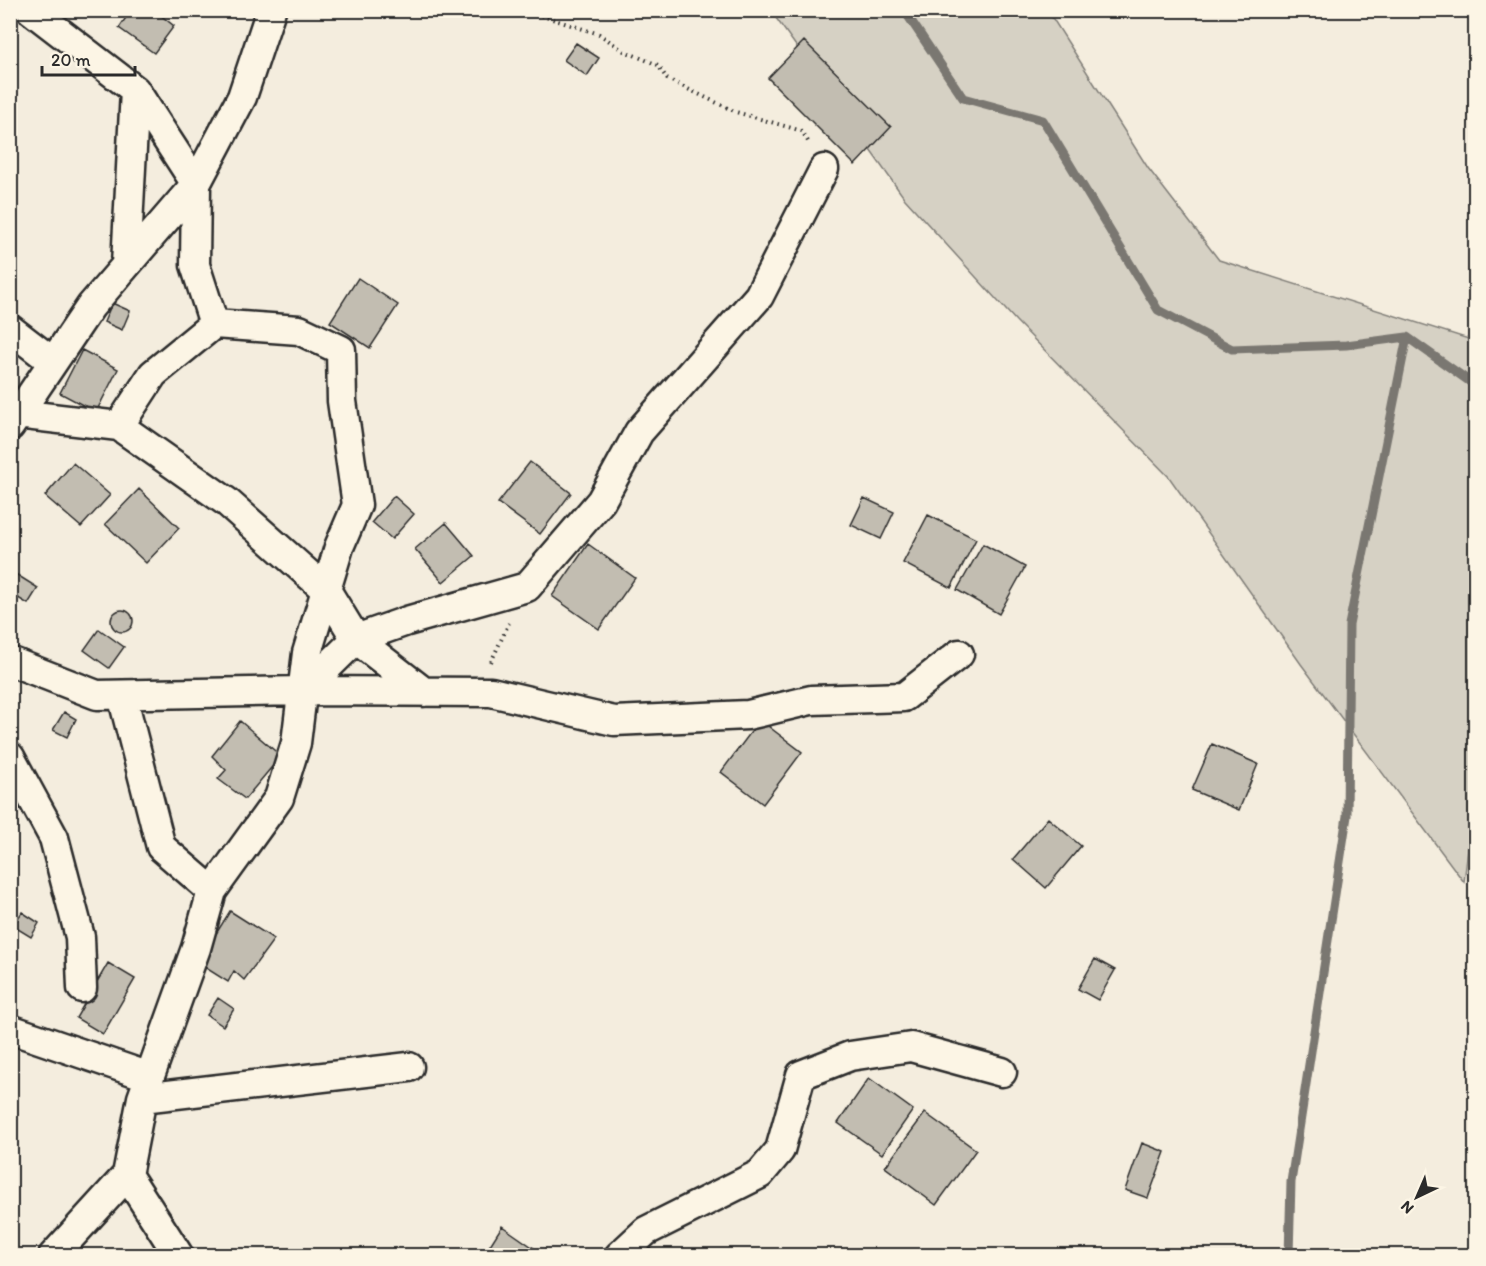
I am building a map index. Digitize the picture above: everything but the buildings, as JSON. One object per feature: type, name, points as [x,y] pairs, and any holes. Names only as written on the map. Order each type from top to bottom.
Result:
[{"type":"street","points":[[31,10],[135,90],[196,184],[195,265],[214,324]]},
{"type":"street","points":[[14,420],[91,306],[196,184],[242,97],[271,10]]},
{"type":"street","points":[[126,266],[135,90]]},
{"type":"street","points":[[303,691],[356,639],[407,621],[527,587],[601,501],[639,432],[759,296],[824,169]]},
{"type":"street","points":[[53,1256],[128,1175],[146,1087],[196,948],[212,891],[279,798],[297,743],[307,653],[339,547],[357,506],[342,401],[341,350],[299,330],[214,324],[153,374],[119,426]]},
{"type":"street","points":[[10,329],[53,362]]},
{"type":"street","points":[[14,420],[119,426],[227,502],[326,590],[356,639],[424,692]]},
{"type":"street","points":[[10,661],[98,695],[303,691],[490,692],[614,721],[748,715],[811,699],[904,696],[959,654]]},
{"type":"street","points":[[122,695],[161,846],[212,891]]},
{"type":"street","points":[[10,757],[54,838],[80,937],[82,988]]},
{"type":"street","points":[[10,1029],[146,1087],[409,1067]]},
{"type":"street","points":[[619,1256],[646,1231],[760,1174],[780,1150],[801,1075],[850,1056],[911,1047],[1002,1072]]},
{"type":"street","points":[[128,1175],[179,1256]]},
{"type":"path","points":[[524,10],[599,34],[624,51],[658,65],[668,80],[736,112],[802,131],[824,169]]},
{"type":"path","points":[[475,692],[527,587]]},
{"type":"shaded area","points":[[771,11],[1048,11],[1148,168],[1219,260],[1475,341],[1476,785],[1464,882],[1301,664],[1169,477],[1016,321],[905,199]]},
{"type":"waterway","points":[[904,10],[963,98],[1043,120],[1158,310],[1232,349],[1346,345],[1407,337],[1476,386]]},
{"type":"waterway","points":[[1289,1256],[1291,1182],[1347,816],[1349,625],[1407,337]]}]
